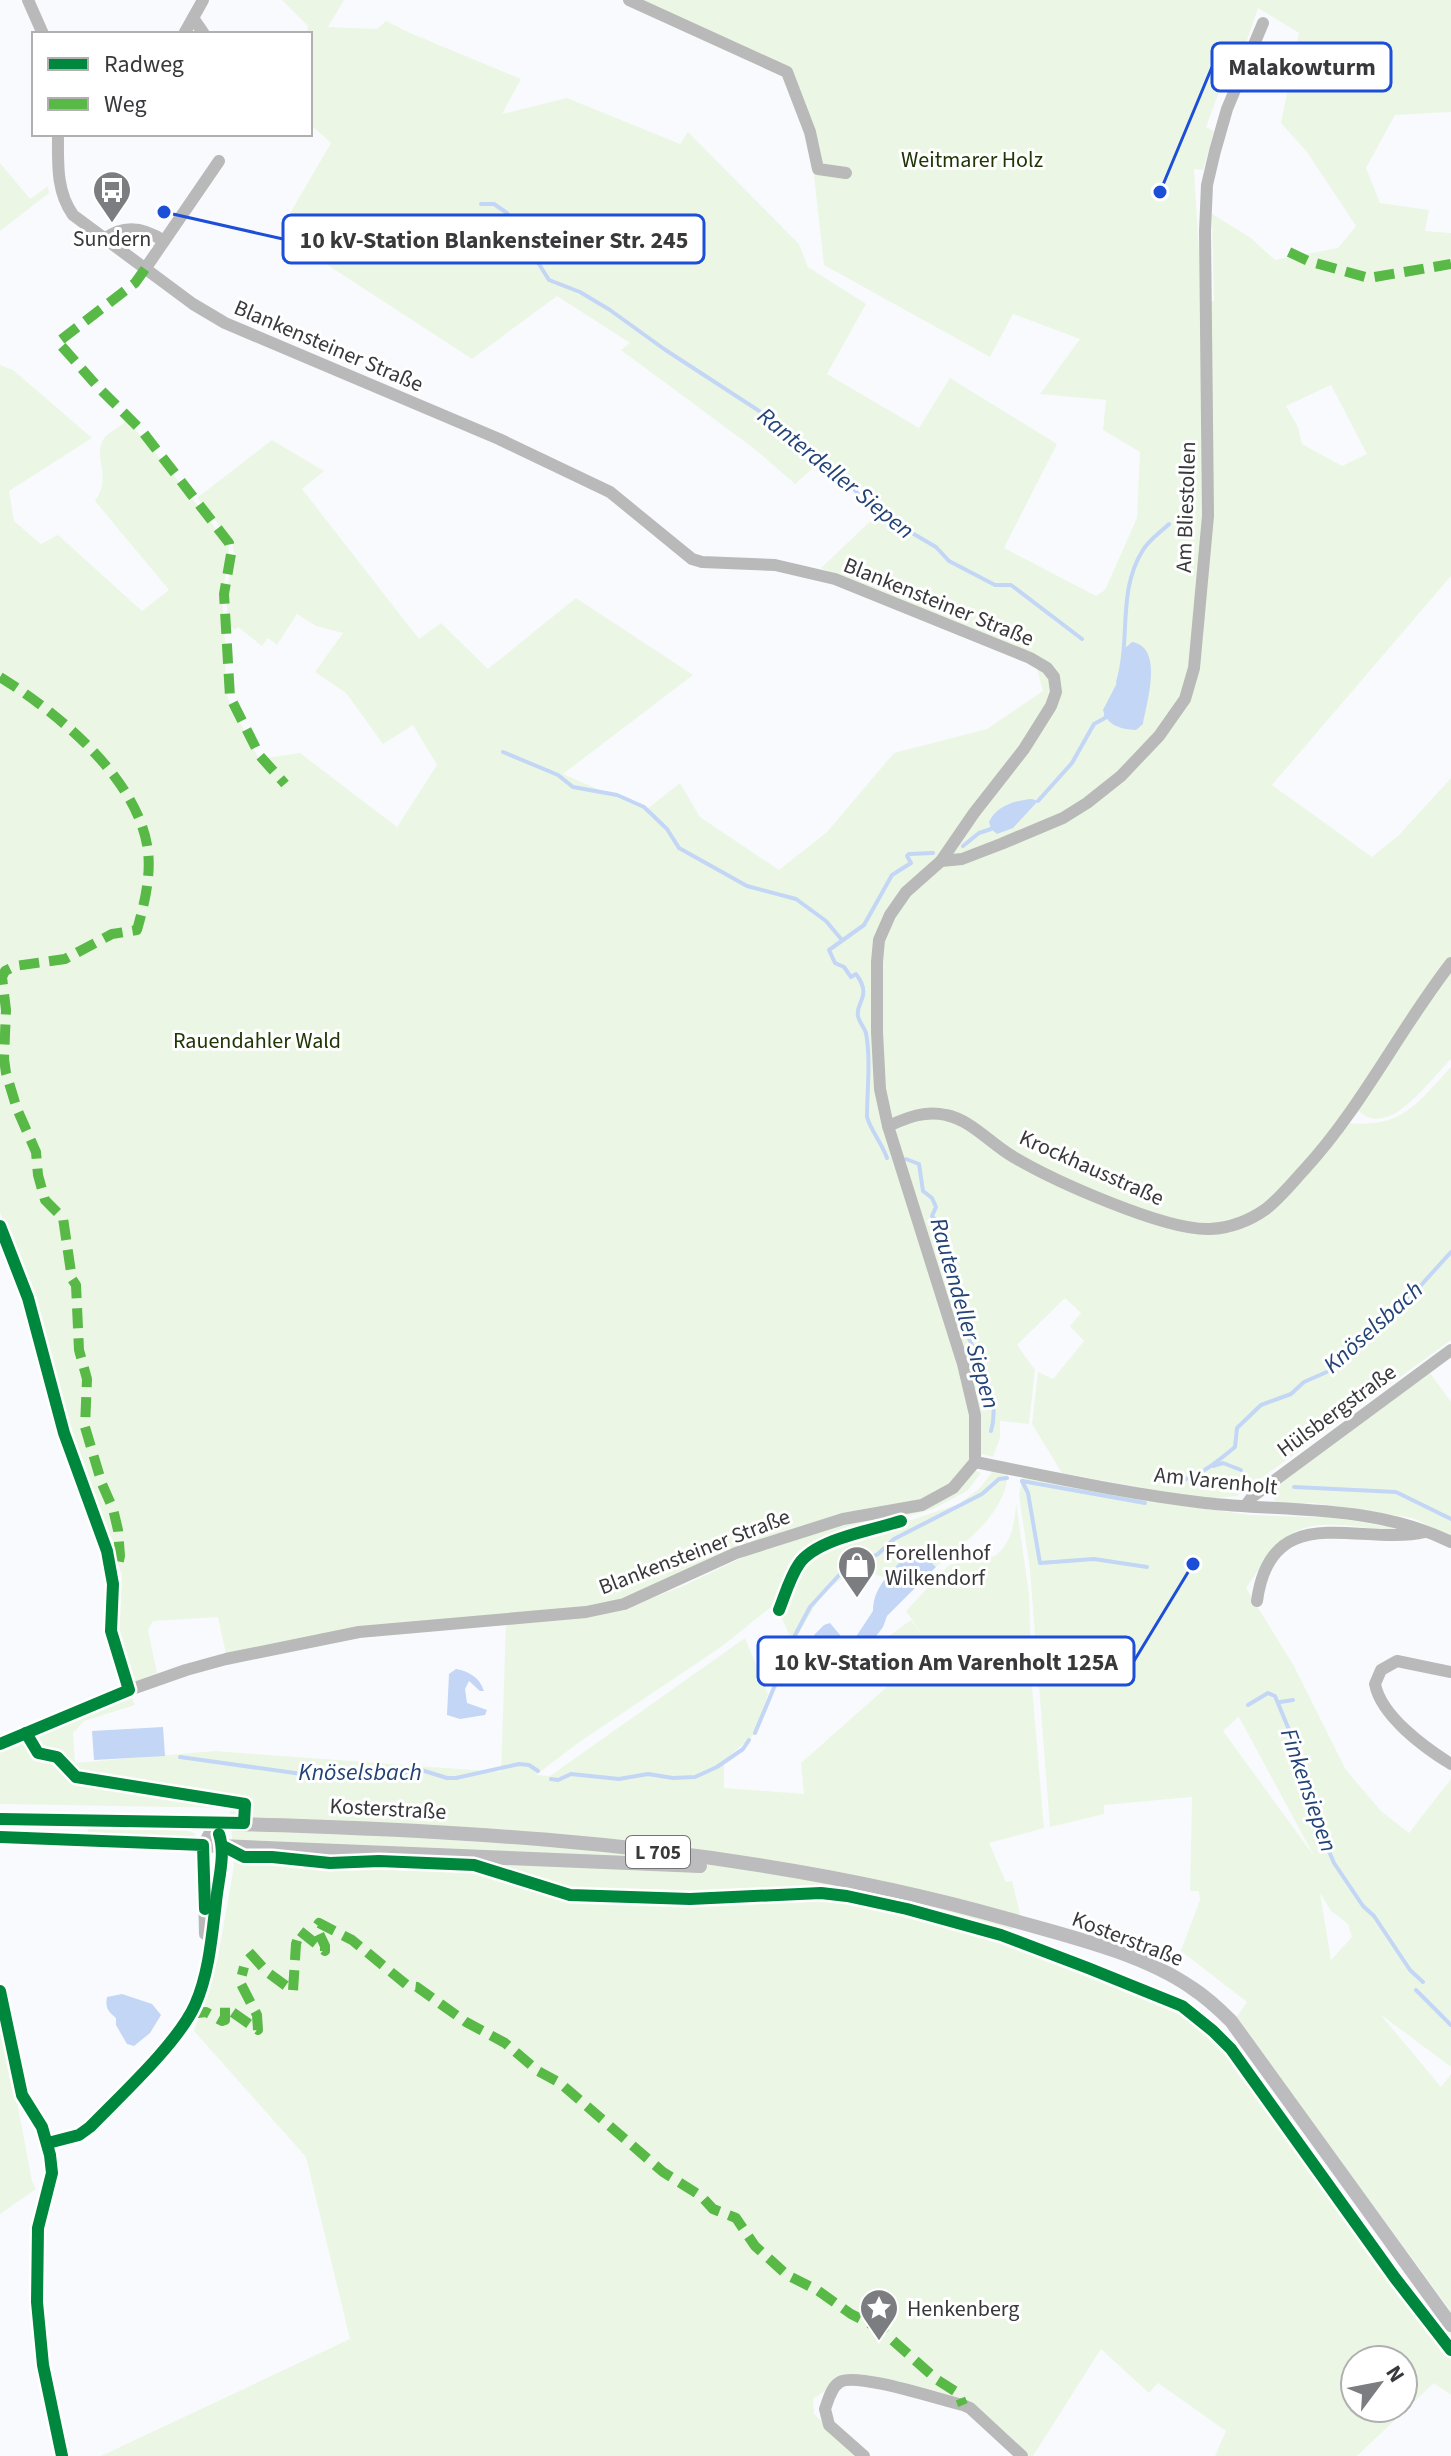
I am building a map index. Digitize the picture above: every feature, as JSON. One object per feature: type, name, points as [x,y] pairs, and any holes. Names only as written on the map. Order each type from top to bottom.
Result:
[{"type":"main road","name":"Kosterstraße","points":[[0,1819],[215,1823],[482,1835],[691,1856],[889,1887],[1126,1956],[1166,1972],[1193,1988],[1231,2021],[1451,2325]]},
{"type":"main road","name":"Kosterstraße","points":[[0,1837],[772,1869]]},
{"type":"street","points":[[28,0],[42,32]]},
{"type":"street","points":[[185,32],[203,0]]},
{"type":"street","points":[[629,0],[787,72],[810,132],[818,169],[846,173]]},
{"type":"street","points":[[193,18],[203,32]]},
{"type":"street","name":"Am Bliestollen","points":[[941,861],[962,859],[1001,844],[1063,818],[1087,803],[1121,776],[1159,736],[1185,699],[1194,668],[1208,516],[1207,185],[1227,109],[1263,23]]},
{"type":"street","name":"Blankensteiner Straße","points":[[0,1744],[129,1690],[226,1659],[359,1632],[586,1612],[624,1604],[749,1549],[843,1519],[922,1505],[953,1488],[975,1462],[975,1415],[963,1364],[914,1216],[880,1089],[877,1032],[879,940],[890,915],[906,892],[941,861],[1024,749],[1051,706],[1056,692],[1056,684],[1047,668],[1030,658],[835,579],[775,565],[692,559],[610,492],[499,439],[225,323],[73,215],[59,183],[58,136]]},
{"type":"street","points":[[145,269],[219,161]]},
{"type":"street","points":[[104,239],[125,229],[141,229],[164,241]]},
{"type":"street","name":"Krockhausstraße","points":[[888,1126],[916,1114],[944,1114],[961,1119],[1012,1156],[1101,1198],[1154,1218],[1192,1228],[1228,1227],[1245,1222],[1266,1208],[1327,1145],[1363,1095],[1423,998],[1451,963]]},
{"type":"street","name":"Hülsbergstraße","points":[[1246,1505],[1312,1451],[1451,1350]]},
{"type":"street","name":"Am Varenholt","points":[[975,1462],[1174,1498],[1363,1514],[1428,1531],[1451,1542]]},
{"type":"street","points":[[1257,1601],[1261,1579],[1270,1562],[1290,1542],[1315,1532],[1408,1536],[1428,1531]]},
{"type":"street","points":[[1451,1672],[1397,1661],[1381,1670],[1375,1684],[1380,1700],[1400,1723],[1420,1743],[1451,1764]]},
{"type":"street","points":[[206,1965],[203,1845],[215,1823]]},
{"type":"street","points":[[48,2143],[79,2135],[90,2127],[168,2044],[194,2008],[206,1965],[223,1846],[215,1823]]},
{"type":"street","points":[[0,1991],[22,2095],[48,2143],[52,2173],[38,2228],[37,2302],[43,2365],[62,2456]]},
{"type":"street","points":[[864,2456],[829,2425],[825,2409],[836,2386],[842,2381],[865,2380],[963,2405],[1022,2456]]},
{"type":"green space","points":[[282,0],[344,0],[328,27],[377,29],[386,21],[521,79],[502,114],[567,98],[680,144],[688,132],[799,244],[808,267],[866,304],[827,374],[919,428],[950,378],[1057,444],[1004,548],[1096,596],[1105,590],[1137,518],[1140,452],[1103,430],[1106,400],[1040,394],[1080,339],[1013,314],[990,357],[824,265],[812,158],[788,77],[640,0],[1451,0],[1451,112],[1395,115],[1366,168],[1380,203],[1429,210],[1425,231],[1451,233],[1451,576],[1272,785],[1372,857],[1399,835],[1451,778],[1451,1059],[1420,1093],[1395,1113],[1382,1118],[1369,1117],[1357,1109],[1349,1123],[1367,1124],[1396,1117],[1418,1102],[1451,1067],[1451,1340],[1237,1496],[1204,1499],[1062,1473],[1032,1424],[1038,1372],[1053,1379],[1084,1341],[1070,1326],[1081,1313],[1065,1298],[1017,1345],[1035,1370],[1029,1424],[1000,1421],[1000,1438],[993,1457],[975,1452],[965,1469],[949,1483],[921,1499],[841,1515],[621,1599],[585,1608],[226,1654],[218,1617],[153,1621],[148,1630],[157,1673],[135,1682],[118,1642],[122,1575],[68,1428],[38,1303],[0,1213],[0,365],[13,370],[92,438],[9,491],[14,521],[41,544],[58,535],[142,611],[169,590],[95,501],[103,477],[102,442],[127,420],[228,544],[222,596],[225,682],[228,699],[259,759],[300,753],[397,827],[437,765],[413,725],[383,744],[346,693],[315,672],[343,633],[316,626],[297,614],[277,645],[268,638],[262,646],[238,627],[235,630],[228,624],[226,594],[234,554],[232,541],[197,498],[272,440],[324,471],[302,489],[419,639],[441,623],[488,669],[576,598],[693,675],[563,774],[646,810],[680,783],[700,817],[779,870],[827,832],[894,753],[987,729],[1043,691],[1036,665],[998,639],[821,568],[881,511],[839,467],[821,461],[795,484],[756,450],[621,350],[630,343],[557,296],[472,359],[323,262],[335,251],[282,227],[331,143],[312,126],[312,32],[307,32],[308,26]],"holes":[[[1258,8],[1299,33],[1281,123],[1307,152],[1356,226],[1338,248],[1275,260],[1251,238],[1212,214],[1214,301],[1202,301],[1194,169],[1203,170],[1214,131],[1206,127],[1223,81],[1232,84]],[[1331,385],[1367,454],[1342,466],[1302,444],[1298,427],[1286,406]]]},
{"type":"green space","points":[[0,163],[30,199],[48,186],[49,193],[0,231]]},
{"type":"green space","points":[[1430,1373],[1451,1402],[1451,1537],[1413,1518],[1313,1503],[1278,1505],[1272,1495],[1288,1474]]},
{"type":"green space","points":[[976,1471],[981,1473],[967,1491],[933,1509],[828,1539],[808,1548],[789,1569],[775,1604],[721,1647],[578,1743],[536,1775],[550,1776],[745,1638],[768,1694],[754,1735],[724,1760],[724,1788],[804,1794],[801,1763],[931,1648],[927,1643],[882,1678],[867,1652],[911,1620],[925,1639],[906,1611],[949,1565],[995,1556],[1005,1546],[1011,1532],[1016,1503],[1029,1594],[1032,1687],[1044,1828],[989,1843],[1006,1882],[1012,1881],[1020,1914],[1004,1943],[1095,1974],[1142,1997],[1175,2007],[1215,2036],[1443,2349],[1450,2310],[1236,2018],[1247,2002],[1181,1951],[1200,1900],[1199,1891],[1190,1891],[1192,1797],[1104,1805],[1104,1814],[1050,1827],[1030,1570],[1019,1495],[1023,1477],[1250,1515],[1339,1518],[1399,1529],[1397,1532],[1329,1525],[1298,1530],[1280,1543],[1246,1588],[1294,1666],[1346,1770],[1381,1811],[1409,1833],[1451,1779],[1451,2067],[1380,2014],[1441,2087],[1451,2074],[1451,2395],[1434,2383],[1419,2397],[1419,2344],[1339,2344],[1339,2424],[1391,2424],[1357,2456],[1215,2456],[1226,2431],[1158,2383],[1149,2393],[1101,2349],[1033,2456],[1026,2456],[982,2416],[849,2374],[813,2399],[814,2414],[861,2456],[101,2456],[350,2339],[306,2157],[194,2031],[217,1961],[234,1866],[230,1808],[0,1804],[0,1734],[43,1735],[131,1695],[135,1705],[84,1721],[73,1733],[75,1763],[214,1751],[501,1772],[506,1623],[627,1608],[754,1552],[954,1491]],"holes":[[[1239,1717],[1314,1856],[1223,1731]],[[1320,1893],[1331,1911],[1348,1924],[1352,1937],[1331,1960]]]},
{"type":"green space","points":[[992,1472],[1008,1473],[1000,1502],[982,1526],[936,1567],[913,1548],[884,1577],[843,1566],[848,1574],[822,1594],[793,1643],[779,1612],[800,1570],[810,1558],[828,1548],[959,1504],[980,1488]]},
{"type":"green space","points":[[87,1827],[161,1828],[196,1834],[191,1837],[88,1833]]},
{"type":"green space","points":[[0,2012],[36,2189],[0,2214]]},
{"type":"water","points":[[1132,642],[1142,646],[1151,664],[1150,690],[1143,724],[1136,730],[1115,726],[1103,710],[1119,679],[1125,648]]},
{"type":"water","points":[[1038,801],[1013,828],[997,834],[991,829],[989,822],[1001,808],[1013,802]]},
{"type":"water","points":[[913,1548],[936,1567],[887,1616],[883,1627],[851,1669],[840,1661],[873,1611],[881,1584]]},
{"type":"water","points":[[830,1623],[841,1640],[832,1651],[826,1653],[816,1644],[814,1635]]},
{"type":"water","points":[[456,1669],[470,1673],[480,1682],[484,1691],[469,1681],[465,1689],[467,1703],[487,1710],[485,1715],[460,1719],[447,1715],[449,1674]]},
{"type":"water","points":[[163,1727],[165,1756],[94,1760],[92,1731]]},
{"type":"water","points":[[122,1994],[152,2004],[161,2015],[150,2033],[134,2046],[127,2044],[116,2025],[116,2018],[107,2007],[107,1997]]},
{"type":"waterway","name":"Ranterdeller Siepen","points":[[481,204],[494,204],[507,213],[549,280],[580,292],[610,310],[776,422],[823,464],[839,469],[861,498],[936,547],[949,561],[995,585],[1011,585],[1082,639]]},
{"type":"waterway","points":[[1118,682],[1124,649],[1127,598],[1135,566],[1146,546],[1169,524]]},
{"type":"waterway","name":"Rautendeller Siepen","points":[[1038,801],[1072,763],[1094,724],[1105,718],[1107,713]]},
{"type":"waterway","points":[[503,752],[558,775],[573,787],[617,795],[644,807],[667,829],[679,848],[747,886],[796,899],[826,921],[842,940]]},
{"type":"waterway","name":"Rautendeller Siepen","points":[[963,846],[979,833],[991,829]]},
{"type":"waterway","name":"Rautendeller Siepen","points":[[887,1158],[867,1117],[869,1064],[866,1033],[858,1011],[863,988],[856,974],[851,977],[844,967],[835,963],[829,950],[864,925],[892,875],[911,863],[909,854],[933,853]]},
{"type":"waterway","name":"Rautendeller Siepen","points":[[906,1159],[919,1164],[923,1191],[932,1198],[936,1207],[932,1216],[944,1236],[956,1271],[951,1278],[960,1313],[991,1394],[991,1431]]},
{"type":"waterway","name":"Knöselsbach","points":[[1183,1480],[1217,1462],[1235,1447],[1237,1428],[1261,1405],[1291,1394],[1304,1382],[1329,1371],[1404,1304],[1451,1252]]},
{"type":"waterway","points":[[1213,1466],[1223,1463],[1241,1470]]},
{"type":"waterway","name":"Knöselsbach","points":[[793,1639],[810,1607],[841,1573],[878,1554],[894,1539],[982,1494],[999,1479],[1007,1478]]},
{"type":"waterway","name":"Finkensiepen","points":[[1022,1481],[1028,1493],[1040,1563],[1094,1559],[1147,1567]]},
{"type":"waterway","name":"Knöselsbach","points":[[1022,1481],[1145,1503]]},
{"type":"waterway","points":[[1294,1487],[1396,1492],[1451,1519]]},
{"type":"waterway","name":"Knöselsbach","points":[[755,1733],[783,1666],[783,1653]]},
{"type":"waterway","name":"Finkensiepen","points":[[1248,1705],[1268,1693],[1275,1696],[1311,1783],[1325,1842],[1334,1863],[1410,1970],[1423,1982]]},
{"type":"waterway","points":[[1280,1702],[1293,1700]]},
{"type":"waterway","name":"Knöselsbach","points":[[551,1779],[558,1780],[571,1774],[619,1779],[648,1774],[695,1777],[717,1767],[743,1749],[749,1740]]},
{"type":"waterway","name":"Knöselsbach","points":[[180,1757],[316,1776],[395,1776],[418,1769],[456,1778],[519,1764],[529,1765],[538,1771]]},
{"type":"waterway","name":"Finkensiepen","points":[[1416,1990],[1451,2025]]},
{"type":"marked path","points":[[1289,252],[1308,261],[1369,278],[1451,264]]},
{"type":"marked path","points":[[145,269],[135,283],[58,342],[142,431],[229,543],[231,554],[224,594],[230,697],[260,756],[285,784]]},
{"type":"marked path","points":[[0,677],[70,729],[113,774],[141,824],[148,851],[148,881],[137,930],[112,934],[65,959],[15,966],[5,971],[2,977],[6,1010],[6,1073],[17,1109],[36,1152],[45,1200],[63,1218],[72,1279],[76,1285],[79,1350],[87,1379],[85,1427],[118,1530],[120,1556],[118,1565],[111,1569]]},
{"type":"marked path","points":[[249,1952],[267,1972],[293,1991],[296,1944],[300,1931],[325,1951],[316,1927],[319,1923],[352,1940],[408,1986],[417,1987],[466,2022],[505,2043],[538,2071],[560,2083],[663,2172],[701,2196],[713,2209],[736,2218],[755,2246],[787,2275],[879,2328],[936,2379],[958,2393],[963,2405]]},
{"type":"marked path","points":[[190,2014],[206,2012],[222,2021],[225,2020],[225,2007],[258,2030],[257,2015],[240,1982],[244,1967]]},
{"type":"cycle path","points":[[0,1226],[28,1298],[64,1433],[107,1551],[113,1584],[111,1631],[129,1690],[0,1744]]},
{"type":"cycle path","points":[[779,1610],[793,1575],[807,1555],[831,1542],[901,1521]]},
{"type":"cycle path","points":[[0,1819],[244,1823],[245,1804],[76,1777],[57,1757],[38,1753],[26,1733]]},
{"type":"cycle path","points":[[48,2143],[79,2135],[90,2127],[147,2069],[187,2020],[200,1993],[209,1954],[222,1859],[219,1834]]},
{"type":"cycle path","points":[[0,1837],[203,1845],[205,1909]]},
{"type":"cycle path","points":[[223,1846],[244,1857],[330,1863],[379,1861],[474,1865],[570,1895],[690,1899],[821,1893],[847,1896],[1001,1935],[1182,2006],[1231,2049],[1395,2278],[1451,2350]]},
{"type":"cycle path","points":[[0,1991],[22,2095],[42,2127],[50,2155],[52,2173],[38,2228],[37,2302],[43,2365],[62,2456]]},
{"type":"place","name":"Malakowturm","points":[[1160,192]]},
{"type":"place","name":"10 kV-Station Blankensteiner Str. 245","points":[[164,212]]},
{"type":"place","name":"Sundern","points":[[112,224]]},
{"type":"place","name":"10 kV-Station Am Varenholt 125A","points":[[1193,1564]]},
{"type":"place","name":"Forellenhof Wilkendorf","points":[[857,1599]]},
{"type":"place","name":"Henkenberg","points":[[879,2342]]},
{"type":"park label","name":"Weitmarer Holz","points":[[972,159]]},
{"type":"park label","name":"Rauendahler Wald","points":[[257,1040]]}]
